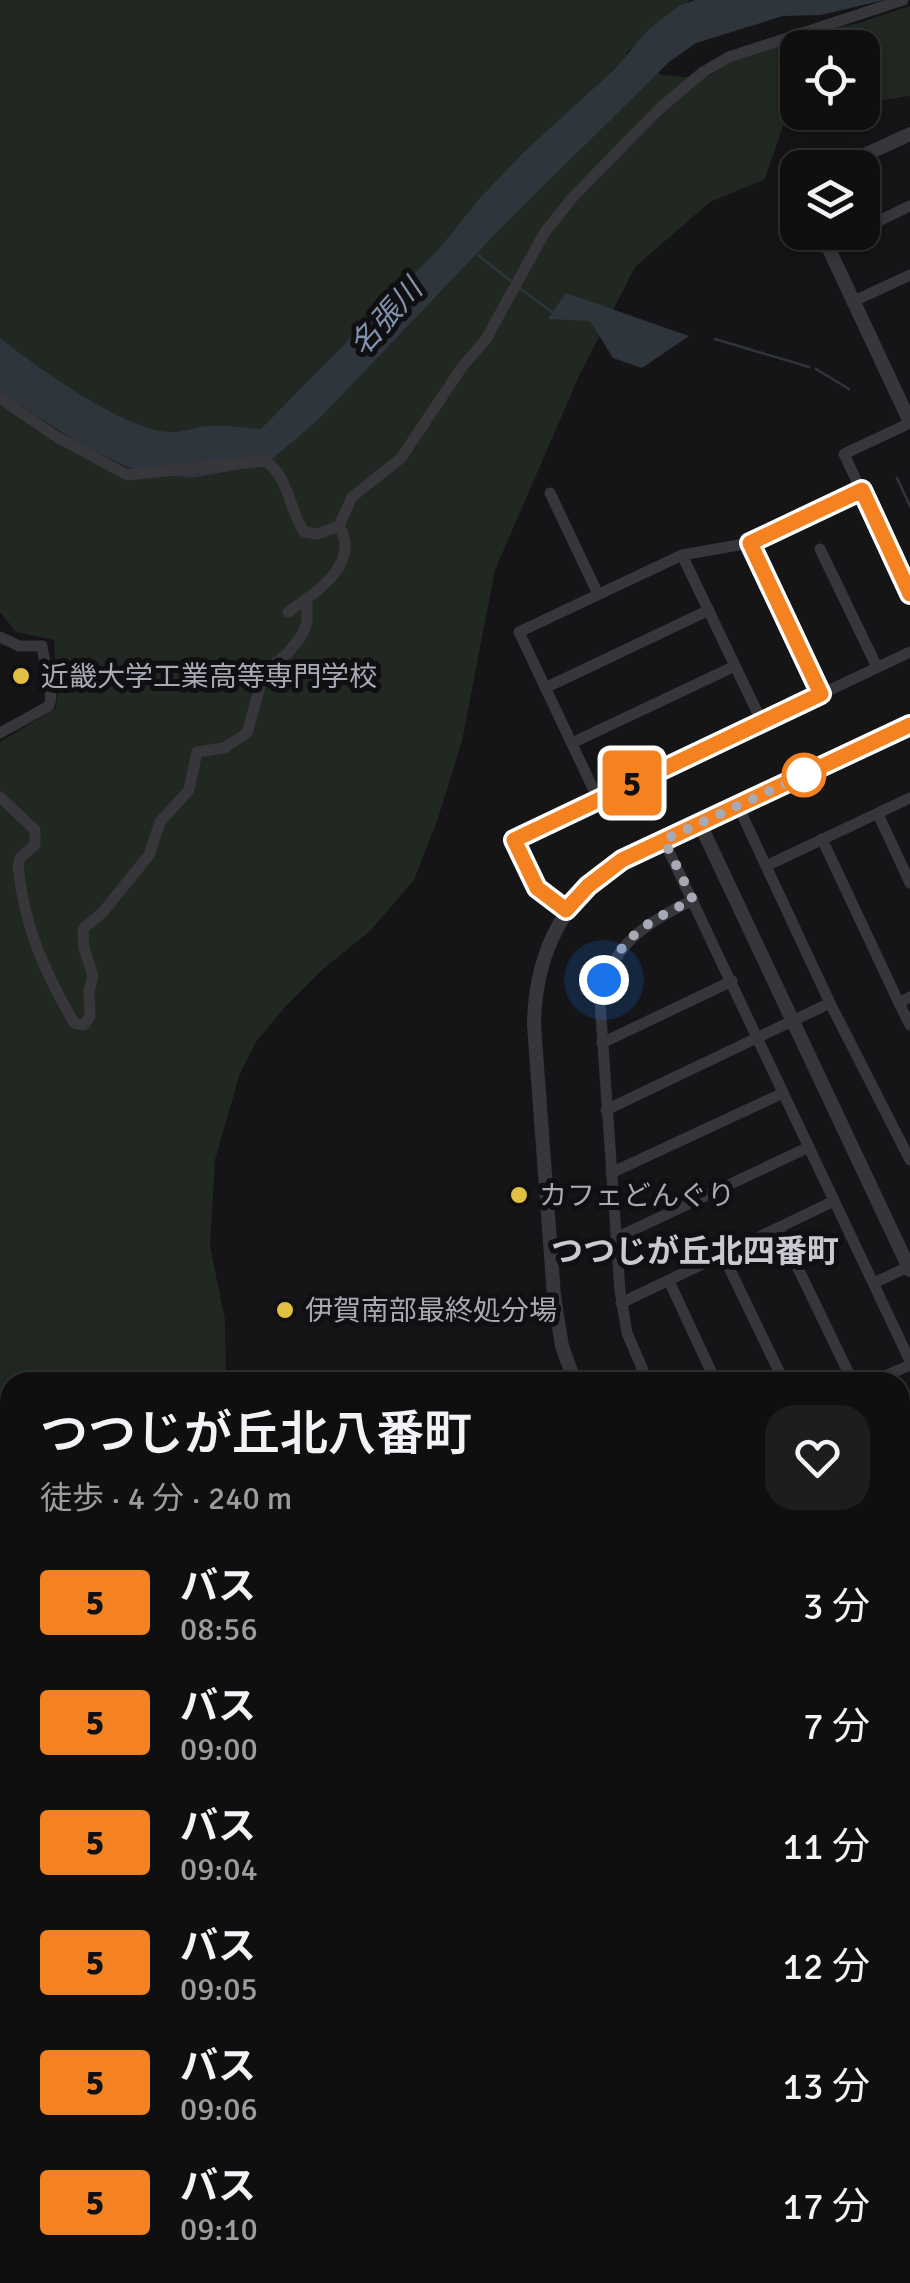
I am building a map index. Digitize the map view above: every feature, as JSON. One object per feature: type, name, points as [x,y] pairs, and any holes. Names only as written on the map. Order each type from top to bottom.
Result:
[{"type":"street","points":[[288,612],[335,573],[342,562],[346,540],[340,526],[352,497],[401,458],[462,367],[486,339],[545,232],[658,110],[729,57],[902,0]]},
{"type":"street","points":[[875,150],[910,134]]},
{"type":"street","points":[[880,220],[910,206]]},
{"type":"street","points":[[829,250],[910,423],[844,454],[910,594]]},
{"type":"street","points":[[852,302],[910,275]]},
{"type":"street","points":[[0,398],[56,437],[127,475],[265,461],[283,482],[304,532],[318,534],[340,526]]},
{"type":"street","points":[[598,799],[520,632],[682,555],[750,543],[862,490]]},
{"type":"street","points":[[550,493],[598,594]]},
{"type":"street","points":[[750,543],[821,694]]},
{"type":"street","points":[[820,549],[877,667]]},
{"type":"street","points":[[682,555],[762,722]]},
{"type":"street","points":[[0,797],[36,830],[35,845],[20,858],[18,866],[25,907],[42,966],[74,1022],[84,1024],[90,1016],[88,991],[93,976],[84,948],[83,928],[103,912],[149,855],[160,822],[189,790],[197,752],[224,748],[247,734],[264,672],[302,635],[307,598]]},
{"type":"street","points":[[545,688],[708,610]]},
{"type":"street","points":[[0,637],[18,646],[42,646],[51,698],[49,706],[0,733]]},
{"type":"street","points":[[566,910],[537,888],[514,840],[910,652]]},
{"type":"street","points":[[572,743],[735,666]]},
{"type":"street","points":[[571,1372],[562,1346],[554,1296],[534,1025],[534,994],[548,942],[566,910],[610,868],[910,725]]},
{"type":"street","points":[[766,866],[910,798]]},
{"type":"street","points":[[738,806],[830,1004],[905,1137],[910,1160]]},
{"type":"street","points":[[878,814],[910,882]]},
{"type":"street","points":[[700,824],[909,1268],[874,1283]]},
{"type":"street","points":[[822,839],[904,1000],[910,1025]]},
{"type":"street","points":[[664,840],[910,1363]]},
{"type":"street","points":[[644,1372],[627,1333],[622,1303],[606,1110],[602,992],[618,951],[638,930],[693,900]]},
{"type":"street","points":[[602,1043],[732,981]]},
{"type":"street","points":[[606,1110],[830,1004]]},
{"type":"street","points":[[612,1173],[783,1092]]},
{"type":"street","points":[[616,1238],[809,1147]]},
{"type":"street","points":[[622,1303],[834,1201]]},
{"type":"street","points":[[779,1229],[848,1372]]},
{"type":"street","points":[[723,1255],[779,1372]]},
{"type":"street","points":[[668,1280],[711,1372]]},
{"type":"shaded area","points":[[0,0],[689,0],[677,15],[626,53],[663,75],[701,78],[711,75],[749,46],[780,40],[782,130],[765,179],[710,202],[635,267],[579,376],[495,570],[462,741],[414,880],[370,931],[323,969],[284,1008],[256,1042],[240,1073],[215,1160],[210,1246],[225,1320],[226,1372],[0,1372],[0,742],[55,709],[54,640],[16,632],[0,612]]},
{"type":"shaded area","points":[[910,6],[910,96],[880,100],[880,30],[826,30]]},
{"type":"water","name":"名張川","points":[[695,0],[884,0],[821,15],[783,16],[696,43],[669,62],[502,227],[318,420],[265,465],[191,478],[135,470],[85,447],[0,392],[0,338],[81,395],[150,428],[174,432],[207,426],[261,429],[439,249],[524,152],[615,69],[649,29],[679,6]]},
{"type":"water","points":[[566,293],[689,336],[642,368],[613,358],[590,321],[548,319]]},
{"type":"waterway","points":[[478,255],[511,281]]},
{"type":"waterway","points":[[521,289],[552,312]]},
{"type":"waterway","points":[[715,339],[809,367]]},
{"type":"waterway","points":[[816,369],[849,389]]},
{"type":"waterway","points":[[897,478],[910,506]]},
{"type":"bus line","name":"5","points":[[910,594],[862,490],[750,543],[821,694],[514,840],[537,888],[566,910],[599,876],[622,860],[910,725]]},
{"type":"place","name":"近畿大学工業高等専門学校","points":[[21,676]]},
{"type":"place","name":"カフェどんぐり","points":[[519,1195]]},
{"type":"place","name":"伊賀南部最終処分場","points":[[285,1310]]},
{"type":"district","name":"つつじが丘北四番町","points":[[695,1251]]},
{"type":"route","points":[[604,980],[618,951],[638,930],[693,900],[664,840],[804,775]]}]
